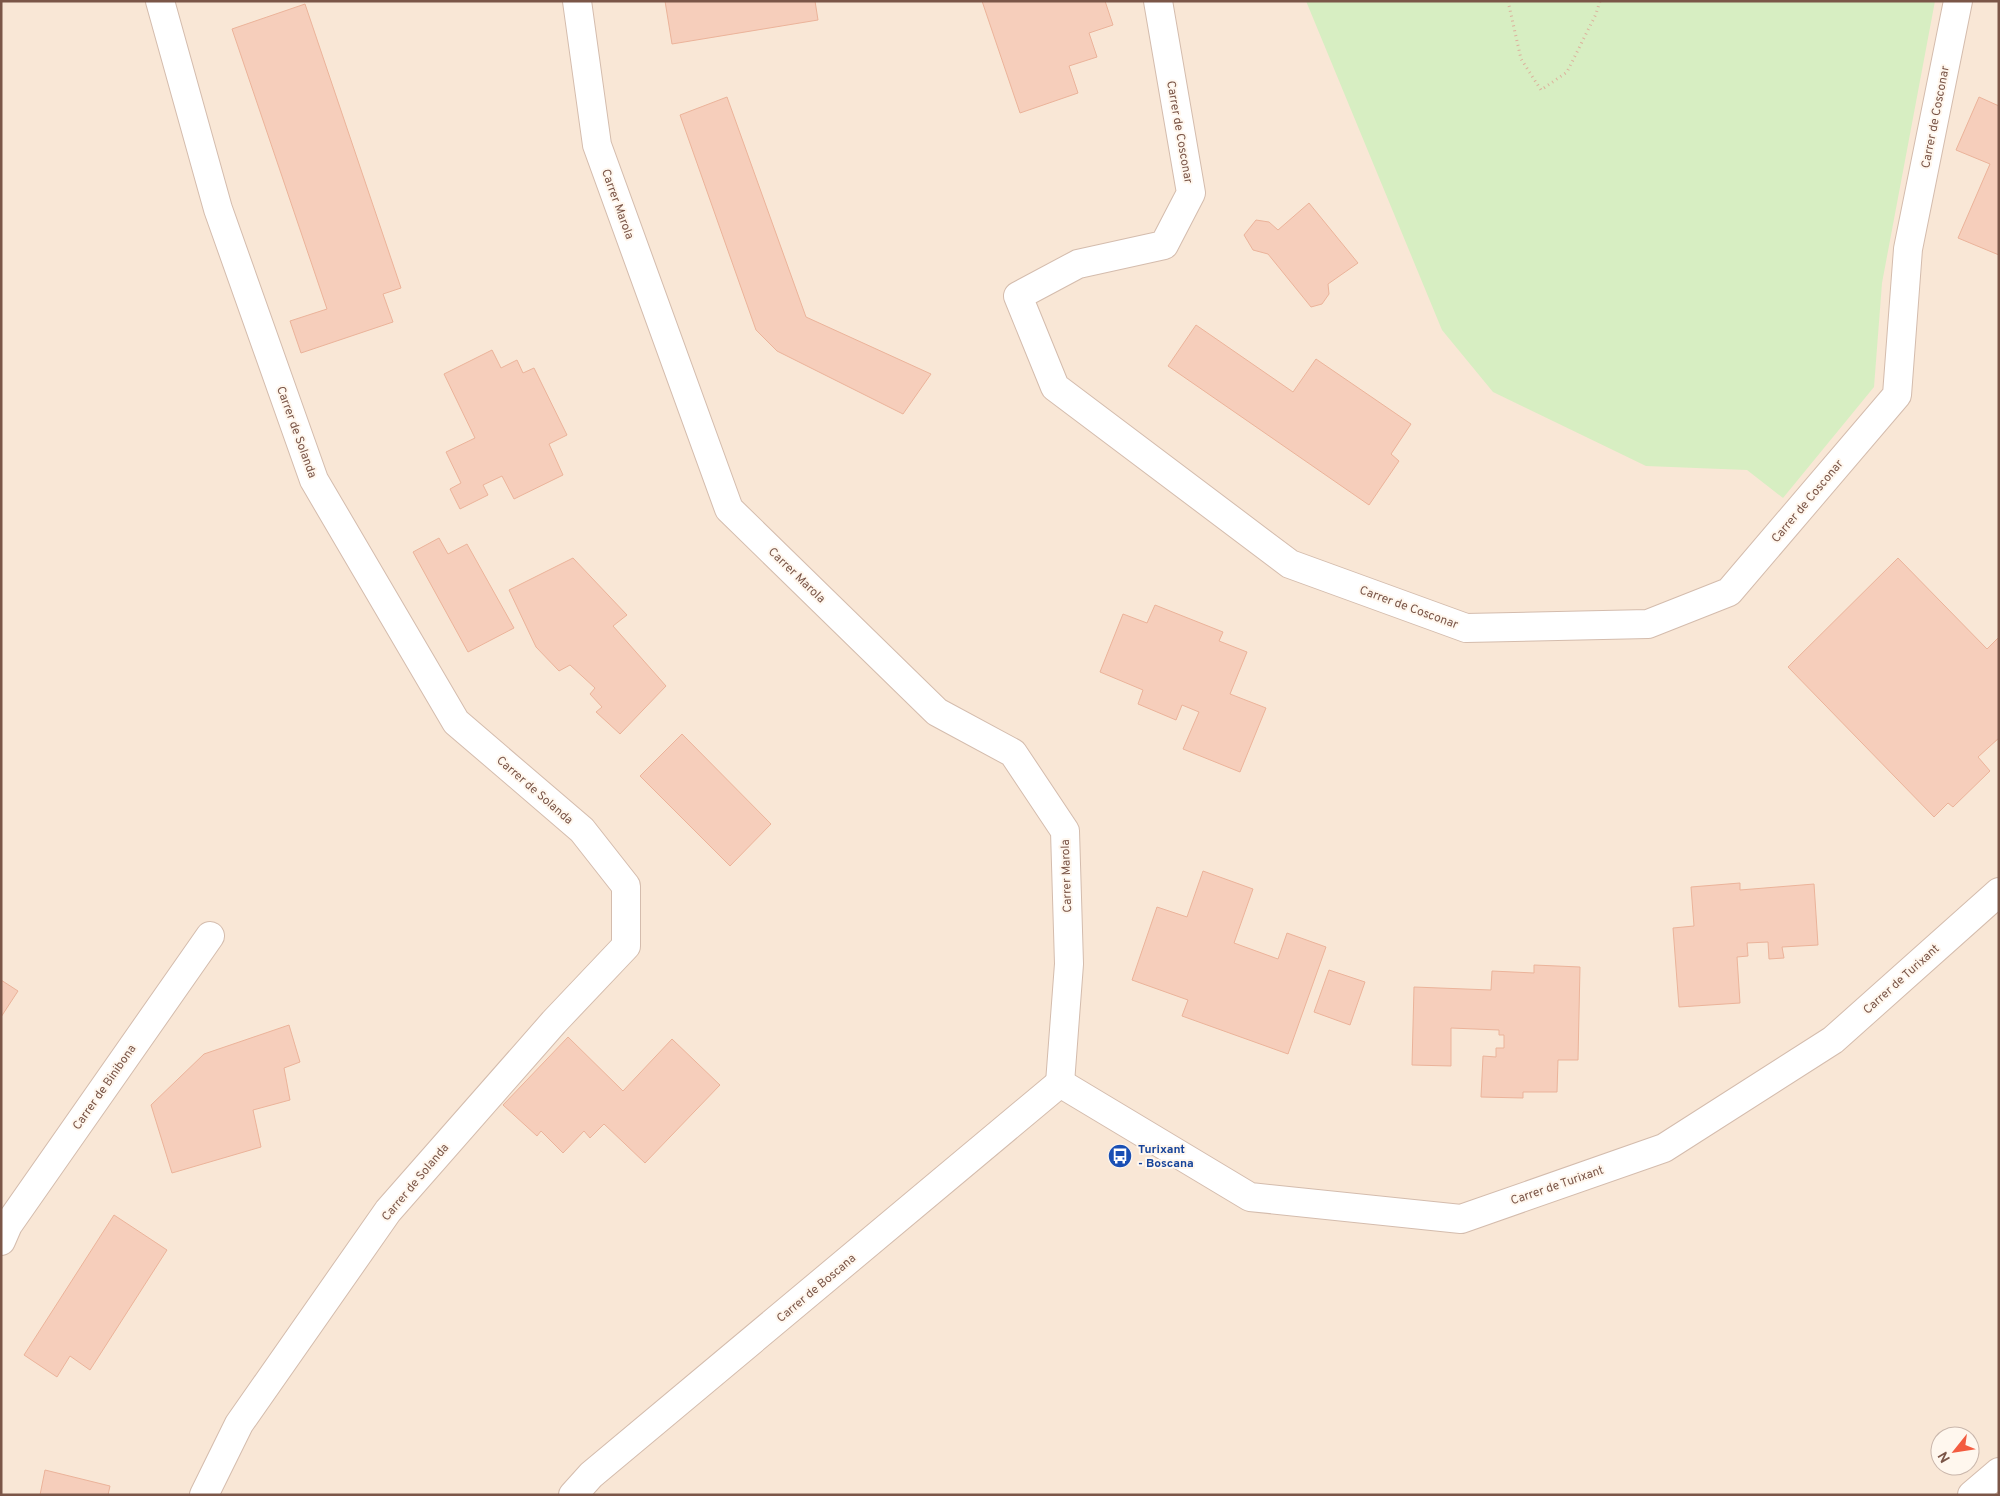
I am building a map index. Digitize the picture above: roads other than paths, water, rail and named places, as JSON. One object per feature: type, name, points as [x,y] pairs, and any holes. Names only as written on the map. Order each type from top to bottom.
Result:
[{"type":"street","name":"Carrer de Solanda","points":[[160,1],[218,209],[314,480],[456,722],[582,830],[626,886],[626,946],[554,1022],[388,1211],[238,1424],[204,1495]]},
{"type":"street","name":"Carrer Marola","points":[[577,1],[597,145],[729,509],[937,712],[1012,753],[1064,831],[1069,964],[1060,1083]]},
{"type":"street","name":"Carrer de Cosconar","points":[[1158,1],[1191,193],[1164,245],[1078,264],[1018,296],[1055,387],[1290,564],[1466,628],[1648,624],[1729,592],[1897,395],[1908,249],[1958,1]]},
{"type":"street","name":"Carrer de Turixant","points":[[1060,1083],[1250,1197],[1461,1219],[1664,1148],[1833,1040],[1999,892]]},
{"type":"street","name":"Carrer de Binibona","points":[[1,1241],[8,1225],[210,936]]},
{"type":"street","name":"Carrer de Boscana","points":[[573,1495],[599,1469],[1060,1083]]},
{"type":"street","points":[[1972,1495],[1999,1472]]},
{"type":"place","name":"Turixant - Boscana","points":[[1120,1156]]}]
